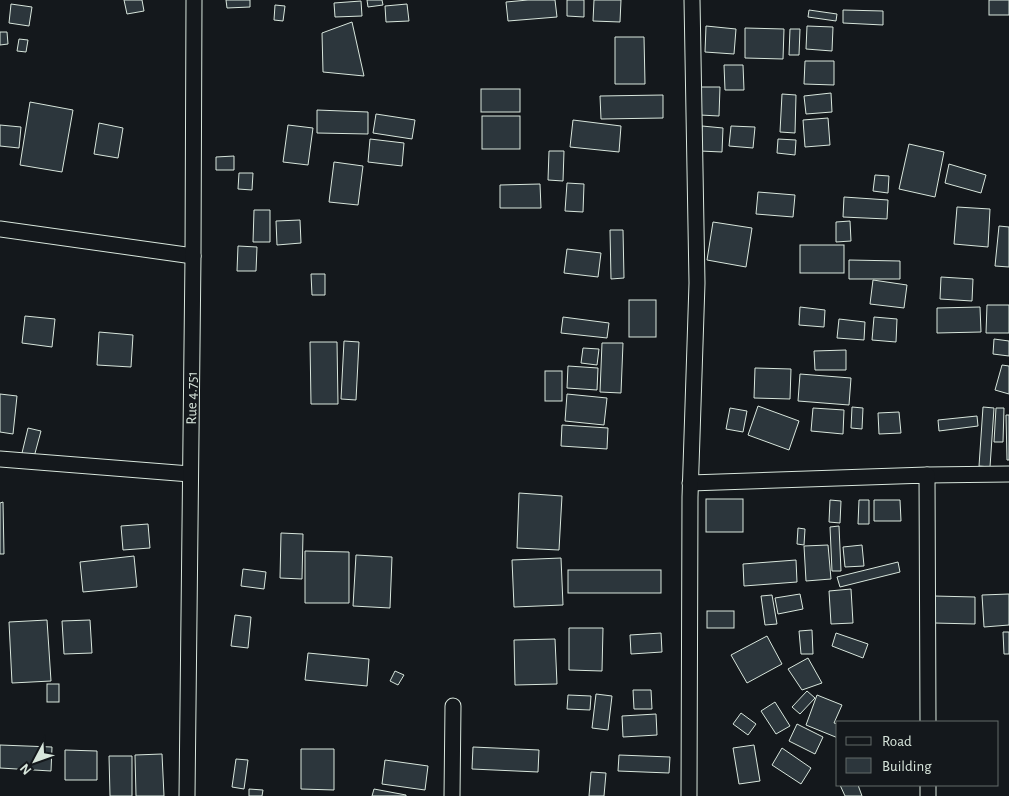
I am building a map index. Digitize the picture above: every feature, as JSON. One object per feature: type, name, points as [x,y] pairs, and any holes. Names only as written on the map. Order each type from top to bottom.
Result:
[{"type":"street","name":"Rue 4.751","points":[[187,796],[194,0]]},
{"type":"street","points":[[689,796],[690,483],[697,283],[692,0]]},
{"type":"street","points":[[0,229],[193,256]]},
{"type":"street","points":[[0,459],[190,474]]},
{"type":"street","points":[[690,483],[1009,474]]},
{"type":"street","points":[[927,475],[928,721]]},
{"type":"street","points":[[452,796],[453,706]]},
{"type":"building","points":[[124,0],[142,0],[144,11],[127,14]]},
{"type":"building","points":[[226,0],[250,0],[250,7],[227,8]]},
{"type":"building","points":[[367,0],[382,0],[383,5],[368,7]]},
{"type":"building","points":[[555,0],[557,17],[508,21],[506,2]]},
{"type":"building","points":[[567,0],[584,0],[584,17],[567,16]]},
{"type":"building","points":[[594,0],[621,0],[620,22],[593,21]]},
{"type":"building","points":[[989,0],[1009,0],[1009,15],[989,15]]},
{"type":"building","points":[[361,1],[362,16],[335,17],[334,3]]},
{"type":"building","points":[[11,4],[32,7],[29,26],[9,23]]},
{"type":"building","points":[[407,4],[409,21],[386,22],[385,6]]},
{"type":"building","points":[[275,5],[285,6],[283,21],[274,20]]},
{"type":"building","points":[[809,10],[837,14],[836,21],[808,17]]},
{"type":"building","points":[[843,10],[883,11],[883,25],[843,23]]},
{"type":"building","points":[[352,22],[364,76],[323,72],[322,33]]},
{"type":"building","points":[[706,26],[736,29],[734,54],[705,52]]},
{"type":"building","points":[[807,26],[833,27],[832,51],[806,49]]},
{"type":"building","points":[[745,28],[784,29],[783,59],[745,58]]},
{"type":"building","points":[[790,29],[800,29],[799,55],[789,55]]},
{"type":"building","points":[[0,32],[7,32],[8,44],[0,45]]},
{"type":"building","points":[[615,37],[644,37],[645,84],[615,84]]},
{"type":"building","points":[[19,39],[28,40],[26,52],[17,51]]},
{"type":"building","points":[[805,61],[834,61],[834,85],[804,84]]},
{"type":"building","points":[[724,65],[743,65],[744,90],[725,90]]},
{"type":"building","points":[[701,87],[720,87],[719,116],[700,115]]},
{"type":"building","points":[[481,89],[520,89],[520,112],[481,112]]},
{"type":"building","points":[[831,93],[832,112],[806,114],[804,96]]},
{"type":"building","points":[[782,94],[796,95],[795,133],[780,132]]},
{"type":"building","points":[[663,95],[663,118],[601,119],[600,96]]},
{"type":"building","points":[[30,102],[73,110],[62,172],[20,165]]},
{"type":"building","points":[[317,110],[368,112],[368,134],[317,133]]},
{"type":"building","points":[[376,114],[415,120],[412,139],[373,133]]},
{"type":"building","points":[[482,116],[520,116],[520,149],[482,149]]},
{"type":"building","points":[[828,118],[830,145],[805,147],[803,120]]},
{"type":"building","points":[[573,120],[621,126],[619,152],[570,147]]},
{"type":"building","points":[[99,123],[123,128],[118,158],[94,154]]},
{"type":"building","points":[[0,125],[21,127],[19,148],[0,146]]},
{"type":"building","points":[[288,125],[313,128],[308,165],[283,162]]},
{"type":"building","points":[[702,126],[723,128],[722,152],[700,151]]},
{"type":"building","points":[[731,126],[755,127],[753,148],[729,146]]},
{"type":"building","points":[[370,139],[404,143],[402,166],[368,162]]},
{"type":"building","points":[[778,139],[796,140],[795,155],[777,153]]},
{"type":"building","points":[[909,144],[944,152],[935,197],[899,189]]},
{"type":"building","points":[[549,151],[564,151],[563,181],[548,180]]},
{"type":"building","points":[[234,156],[234,170],[216,170],[216,157]]},
{"type":"building","points":[[334,162],[363,166],[358,205],[329,202]]},
{"type":"building","points":[[949,164],[986,175],[981,193],[945,183]]},
{"type":"building","points":[[239,173],[253,173],[252,190],[238,189]]},
{"type":"building","points":[[875,175],[889,176],[888,193],[873,191]]},
{"type":"building","points":[[567,183],[584,184],[583,212],[565,211]]},
{"type":"building","points":[[540,184],[541,208],[500,208],[500,185]]},
{"type":"building","points":[[758,192],[795,195],[793,217],[756,214]]},
{"type":"building","points":[[844,197],[888,200],[887,219],[843,217]]},
{"type":"building","points":[[957,207],[990,209],[988,247],[954,244]]},
{"type":"building","points":[[254,210],[270,210],[270,242],[253,242]]},
{"type":"building","points":[[300,220],[301,243],[277,245],[276,221]]},
{"type":"building","points":[[850,221],[851,241],[836,242],[836,222]]},
{"type":"building","points":[[713,222],[752,228],[746,267],[707,260]]},
{"type":"building","points":[[999,226],[1009,227],[1009,267],[995,266]]},
{"type":"building","points":[[610,230],[623,230],[624,278],[611,279]]},
{"type":"building","points":[[800,245],[844,245],[844,273],[800,273]]},
{"type":"building","points":[[238,246],[257,247],[256,271],[237,271]]},
{"type":"building","points":[[567,249],[601,253],[598,277],[564,273]]},
{"type":"building","points":[[849,260],[900,261],[900,279],[849,279]]},
{"type":"building","points":[[311,274],[325,274],[325,295],[312,295]]},
{"type":"building","points":[[941,277],[973,279],[972,301],[940,299]]},
{"type":"building","points":[[873,280],[907,285],[904,308],[870,304]]},
{"type":"building","points":[[629,300],[656,300],[656,337],[629,337]]},
{"type":"building","points":[[987,305],[1009,305],[1009,333],[986,333]]},
{"type":"building","points":[[800,307],[825,310],[824,327],[799,325]]},
{"type":"building","points":[[980,307],[981,332],[937,333],[937,308]]},
{"type":"building","points":[[25,316],[55,319],[52,347],[22,343]]},
{"type":"building","points":[[563,317],[609,323],[607,338],[561,333]]},
{"type":"building","points":[[874,317],[897,319],[896,342],[872,340]]},
{"type":"building","points":[[839,319],[865,322],[864,340],[837,338]]},
{"type":"building","points":[[99,332],[133,335],[131,367],[97,365]]},
{"type":"building","points":[[994,339],[1009,341],[1009,356],[993,354]]},
{"type":"building","points":[[344,341],[359,342],[356,400],[341,399]]},
{"type":"building","points":[[310,342],[337,342],[338,404],[311,404]]},
{"type":"building","points":[[602,343],[623,343],[621,393],[600,392]]},
{"type":"building","points":[[583,348],[599,349],[597,365],[581,363]]},
{"type":"building","points":[[846,350],[846,370],[815,370],[814,351]]},
{"type":"building","points":[[1002,365],[1009,366],[1009,394],[995,390]]},
{"type":"building","points":[[568,366],[598,368],[597,390],[567,388]]},
{"type":"building","points":[[755,368],[791,369],[790,399],[754,398]]},
{"type":"building","points":[[545,371],[562,371],[562,401],[545,401]]},
{"type":"building","points":[[800,374],[851,378],[849,405],[798,401]]},
{"type":"building","points":[[0,394],[17,396],[13,434],[0,432]]},
{"type":"building","points":[[567,394],[607,398],[604,425],[565,421]]},
{"type":"building","points":[[758,406],[799,421],[789,450],[748,435]]},
{"type":"building","points":[[852,407],[863,408],[862,429],[851,428]]},
{"type":"building","points":[[983,407],[994,408],[990,467],[979,466]]},
{"type":"building","points":[[730,408],[747,411],[743,432],[726,429]]},
{"type":"building","points":[[813,408],[844,410],[843,434],[811,431]]},
{"type":"building","points":[[996,408],[1004,408],[1003,442],[994,442]]},
{"type":"building","points":[[899,412],[901,433],[879,434],[878,413]]},
{"type":"building","points":[[1006,415],[1009,415],[1009,460],[1007,460]]},
{"type":"building","points":[[977,416],[978,426],[939,431],[938,420]]},
{"type":"building","points":[[562,425],[608,428],[607,449],[561,446]]},
{"type":"building","points":[[28,428],[41,431],[34,457],[22,453]]},
{"type":"building","points":[[519,493],[562,496],[559,550],[517,548]]},
{"type":"building","points":[[706,499],[743,499],[743,532],[706,532]]},
{"type":"building","points":[[830,500],[841,501],[840,523],[829,522]]},
{"type":"building","points":[[859,500],[869,500],[869,524],[858,524]]},
{"type":"building","points":[[874,500],[900,500],[901,521],[874,521]]},
{"type":"building","points":[[3,502],[4,554],[0,554],[0,503]]},
{"type":"building","points":[[148,524],[150,548],[123,550],[121,526]]},
{"type":"building","points":[[839,526],[841,571],[832,571],[830,527]]},
{"type":"building","points":[[798,528],[805,529],[804,545],[797,544]]},
{"type":"building","points":[[281,533],[303,534],[302,579],[280,578]]},
{"type":"building","points":[[828,545],[831,579],[806,581],[804,546]]},
{"type":"building","points":[[862,545],[864,566],[845,567],[843,547]]},
{"type":"building","points":[[305,551],[349,552],[349,603],[305,603]]},
{"type":"building","points":[[356,555],[392,557],[390,608],[353,606]]},
{"type":"building","points":[[134,556],[137,587],[83,592],[80,562]]},
{"type":"building","points":[[561,558],[563,605],[514,607],[512,560]]},
{"type":"building","points":[[796,560],[797,582],[744,586],[743,564]]},
{"type":"building","points":[[898,562],[900,572],[840,587],[837,577]]},
{"type":"building","points":[[243,569],[266,572],[264,589],[241,586]]},
{"type":"building","points":[[568,570],[661,570],[661,593],[568,593]]},
{"type":"building","points":[[851,589],[853,623],[831,624],[829,591]]},
{"type":"building","points":[[800,594],[803,609],[778,614],[775,598]]},
{"type":"building","points":[[1009,594],[1009,625],[984,627],[982,595]]},
{"type":"building","points":[[772,595],[777,624],[765,625],[761,596]]},
{"type":"building","points":[[934,596],[975,597],[975,624],[934,623]]},
{"type":"building","points":[[707,611],[734,611],[734,628],[707,628]]},
{"type":"building","points":[[235,615],[251,617],[248,648],[231,646]]},
{"type":"building","points":[[47,620],[51,681],[12,683],[9,622]]},
{"type":"building","points":[[90,620],[92,653],[64,654],[62,621]]},
{"type":"building","points":[[569,628],[603,628],[602,671],[569,670]]},
{"type":"building","points":[[812,630],[813,654],[801,654],[799,631]]},
{"type":"building","points":[[1003,632],[1009,632],[1009,654],[1004,654]]},
{"type":"building","points":[[661,633],[662,652],[631,654],[630,635]]},
{"type":"building","points":[[836,633],[868,644],[863,658],[832,646]]},
{"type":"building","points":[[767,636],[782,664],[747,683],[731,655]]},
{"type":"building","points":[[555,639],[557,684],[515,685],[514,640]]},
{"type":"building","points":[[308,653],[369,659],[367,686],[305,680]]},
{"type":"building","points":[[808,658],[822,683],[802,690],[788,669]]},
{"type":"building","points":[[395,671],[404,675],[398,685],[390,681]]},
{"type":"building","points":[[47,684],[59,684],[59,702],[47,702]]},
{"type":"building","points":[[633,690],[651,690],[652,709],[634,709]]},
{"type":"building","points":[[807,691],[815,698],[800,714],[792,707]]},
{"type":"building","points":[[596,694],[612,696],[608,730],[592,728]]},
{"type":"building","points":[[568,695],[591,696],[590,710],[567,709]]},
{"type":"building","points":[[817,695],[842,705],[834,723],[836,724],[836,737],[806,725]]},
{"type":"building","points":[[775,702],[790,726],[776,734],[761,711]]},
{"type":"building","points":[[741,713],[756,724],[748,735],[733,724]]},
{"type":"building","points":[[656,714],[657,735],[623,737],[622,716]]},
{"type":"building","points":[[797,724],[823,737],[815,754],[789,741]]},
{"type":"building","points":[[0,745],[52,747],[51,771],[0,768]]},
{"type":"building","points":[[754,745],[760,781],[739,784],[733,748]]},
{"type":"building","points":[[473,747],[539,750],[538,772],[472,769]]},
{"type":"building","points":[[782,748],[811,768],[801,784],[772,765]]},
{"type":"building","points":[[301,749],[334,749],[334,790],[301,789]]},
{"type":"building","points":[[65,750],[97,751],[97,780],[65,780]]},
{"type":"building","points":[[162,754],[164,796],[136,796],[135,755]]},
{"type":"building","points":[[619,755],[670,757],[669,773],[618,771]]},
{"type":"building","points":[[109,756],[132,756],[132,796],[110,796]]},
{"type":"building","points":[[236,759],[248,760],[244,789],[232,787]]},
{"type":"building","points":[[385,760],[428,766],[425,790],[382,784]]},
{"type":"building","points":[[591,772],[606,773],[604,796],[589,796]]},
{"type":"building","points":[[840,786],[858,786],[862,796],[845,796]]},
{"type":"building","points":[[249,789],[263,790],[262,796],[249,796]]},
{"type":"building","points":[[374,789],[406,795],[406,796],[372,796]]}]
